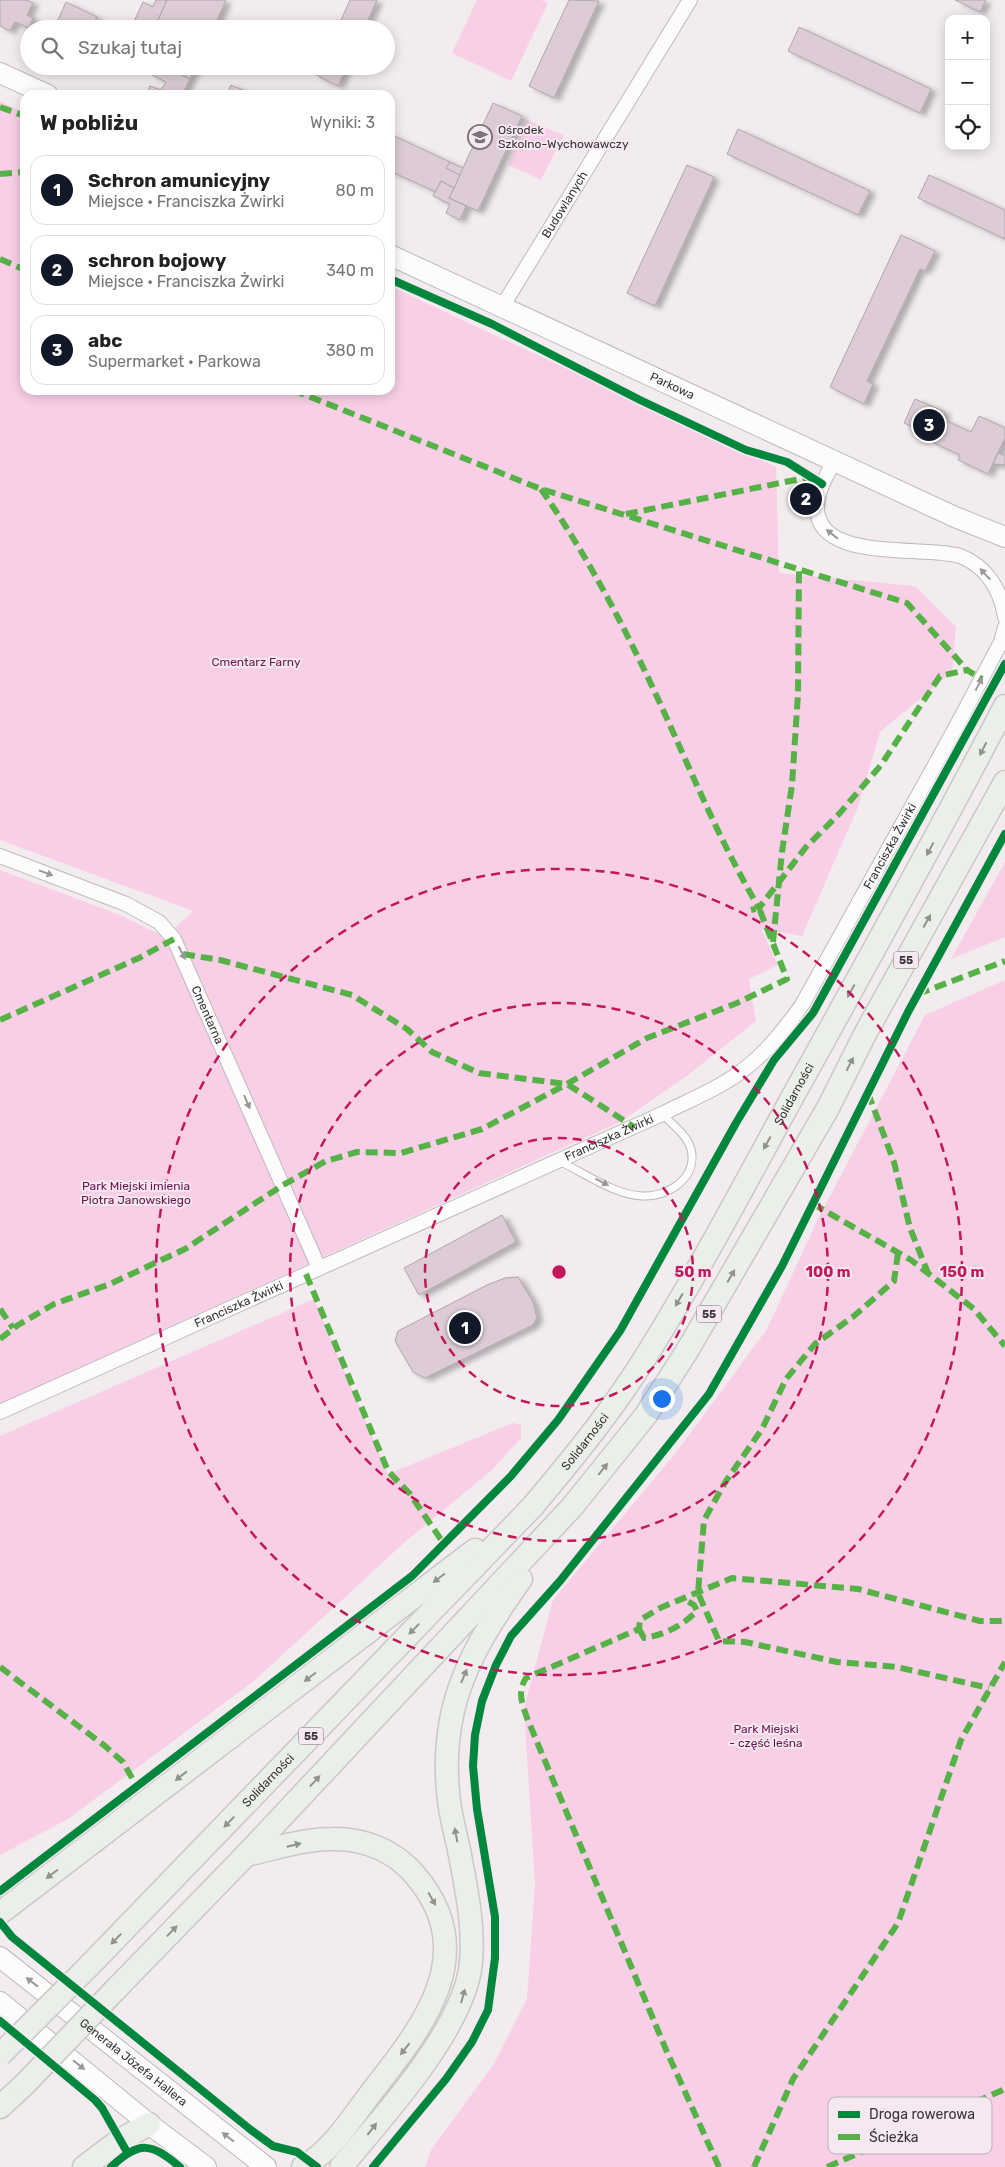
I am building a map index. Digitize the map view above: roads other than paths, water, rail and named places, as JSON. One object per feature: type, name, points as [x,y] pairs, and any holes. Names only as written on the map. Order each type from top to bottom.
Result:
[{"type":"main road","name":"Solidarności","points":[[0,2055],[89,1966],[533,1506],[576,1454],[648,1354],[715,1238],[910,888],[1005,706]]},
{"type":"main road","name":"55","points":[[0,2107],[24,2085],[246,1855],[572,1507],[646,1415],[692,1343],[828,1108],[865,1034],[1005,782]]},
{"type":"main road","points":[[0,1913],[533,1506]]},
{"type":"main road","points":[[341,2167],[435,2049],[460,2005],[470,1969],[470,1927],[465,1886],[448,1792],[446,1749],[450,1718],[473,1654],[496,1614],[572,1507]]},
{"type":"main road","points":[[246,1855],[308,1841],[332,1839],[357,1841],[383,1849],[405,1862],[423,1883],[434,1902],[443,1925],[446,1953],[442,1981],[427,2015],[410,2043],[324,2153],[303,2167]]},
{"type":"main road","points":[[84,2167],[120,2140],[149,2124]]},
{"type":"street","name":"Budowlanych","points":[[502,307],[690,0]]},
{"type":"street","points":[[0,73],[37,90]]},
{"type":"street","name":"Parkowa","points":[[395,256],[955,517],[1005,537]]},
{"type":"street","points":[[834,461],[822,484],[816,508],[821,524],[834,538],[873,548],[937,552],[960,556],[978,566],[993,582],[1002,603],[1005,617]]},
{"type":"street","name":"Parkowa","points":[[955,517],[1005,552]]},
{"type":"street","name":"Franciszka Żwirki","points":[[0,1412],[662,1114],[728,1081],[752,1063],[780,1035],[808,994],[1002,642],[1005,627]]},
{"type":"street","name":"Cmentarna","points":[[0,856],[126,904],[158,922],[174,939],[319,1268]]},
{"type":"street","name":"Generała Józefa Hallera","points":[[0,1957],[266,2167]]},
{"type":"street","points":[[0,2002],[149,2124],[206,2167]]},
{"type":"lane","points":[[559,1160],[618,1190],[642,1196],[659,1195],[672,1190],[683,1179],[690,1166],[691,1150],[682,1134],[662,1114]]},
{"type":"place","name":"Ośrodek Szkolno-Wychowawczy","points":[[480,137]]},
{"type":"place","name":"abc","points":[[929,425]]},
{"type":"place","name":"schron bojowy","points":[[806,499]]},
{"type":"place","name":"Schron amunicyjny","points":[[465,1328]]},
{"type":"park label","name":"Cmentarz Farny","points":[[256,662]]},
{"type":"park label","name":"Park Miejski imienia Piotra Janowskiego","points":[[136,1193]]},
{"type":"park label","name":"Park Miejski - część leśna","points":[[766,1736]]}]
